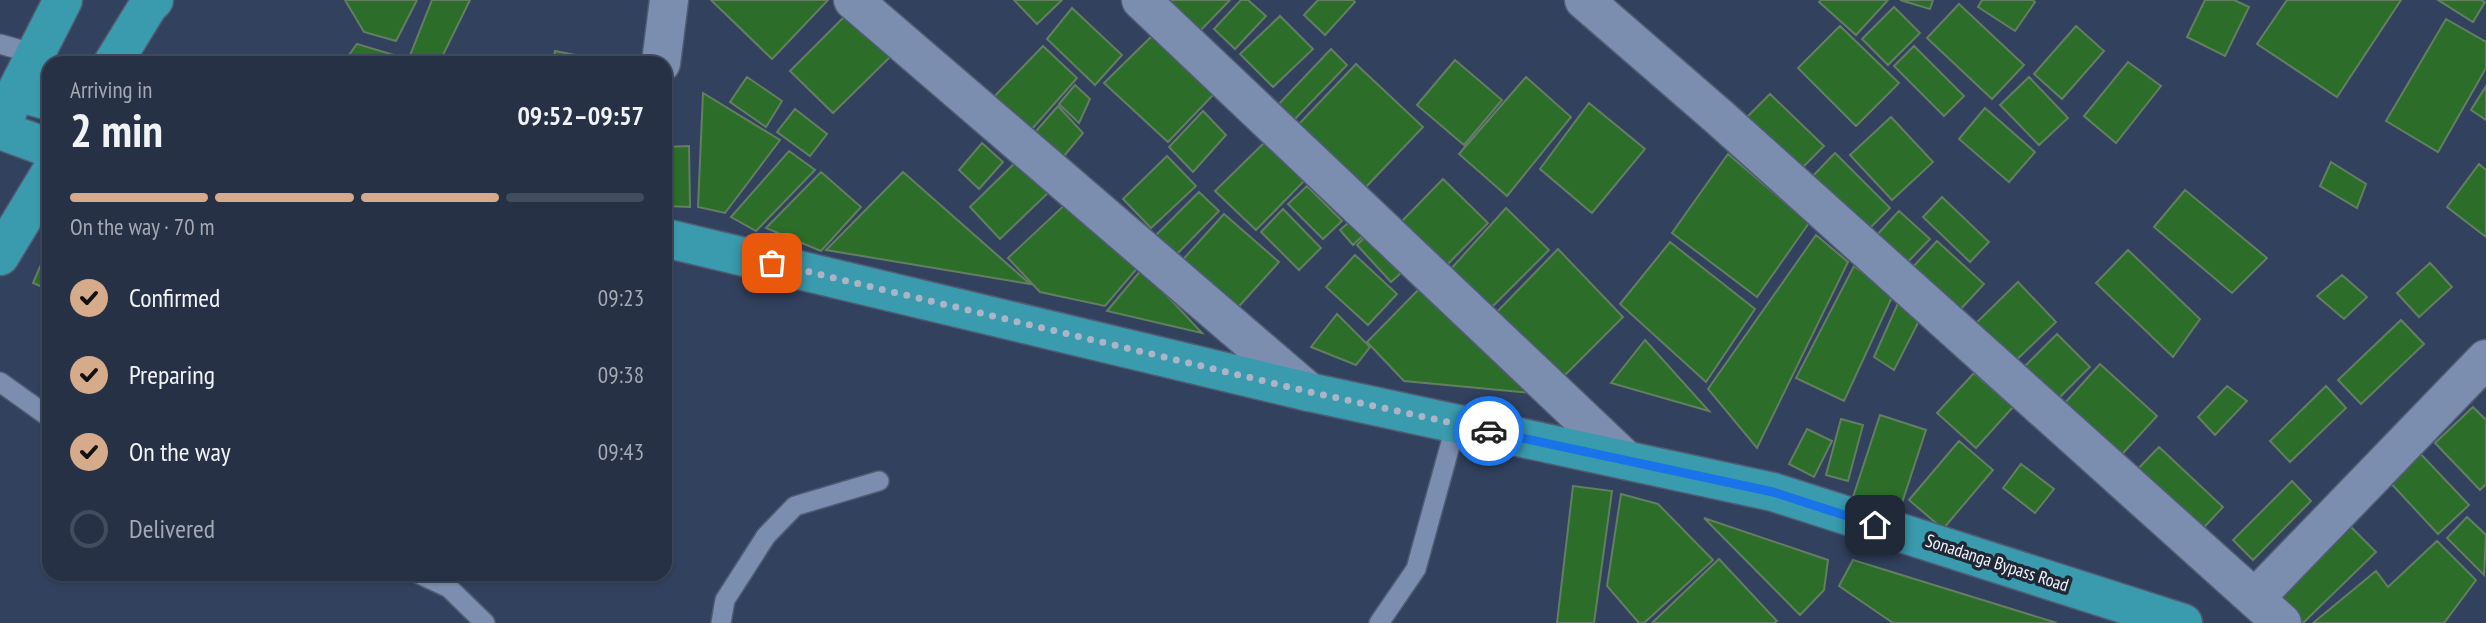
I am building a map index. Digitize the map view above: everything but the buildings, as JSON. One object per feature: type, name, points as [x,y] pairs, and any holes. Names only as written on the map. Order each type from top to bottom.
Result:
[{"type":"main road","points":[[42,145],[0,130],[32,96],[18,49],[63,0]]},
{"type":"main road","points":[[117,56],[154,0]]},
{"type":"main road","points":[[0,256],[42,187]]},
{"type":"main road","name":"Sonadanga Bypass Road","points":[[672,240],[1310,392],[1773,492],[2183,623]]},
{"type":"street","points":[[662,56],[669,0]]},
{"type":"street","points":[[853,0],[1310,392]]},
{"type":"street","points":[[1141,0],[1626,460]]},
{"type":"street","points":[[1584,0],[1720,117],[2269,610],[2486,359]]},
{"type":"lane","points":[[0,382],[42,411]]},
{"type":"lane","points":[[1379,623],[1416,569],[1456,424]]},
{"type":"lane","points":[[721,623],[725,600],[766,536],[795,506],[879,481]]},
{"type":"lane","points":[[434,581],[449,588],[485,623]]},
{"type":"way so far","points":[[772,263],[1310,392],[1489,431]]},
{"type":"route","points":[[1489,431],[1773,492],[1875,525]]}]
